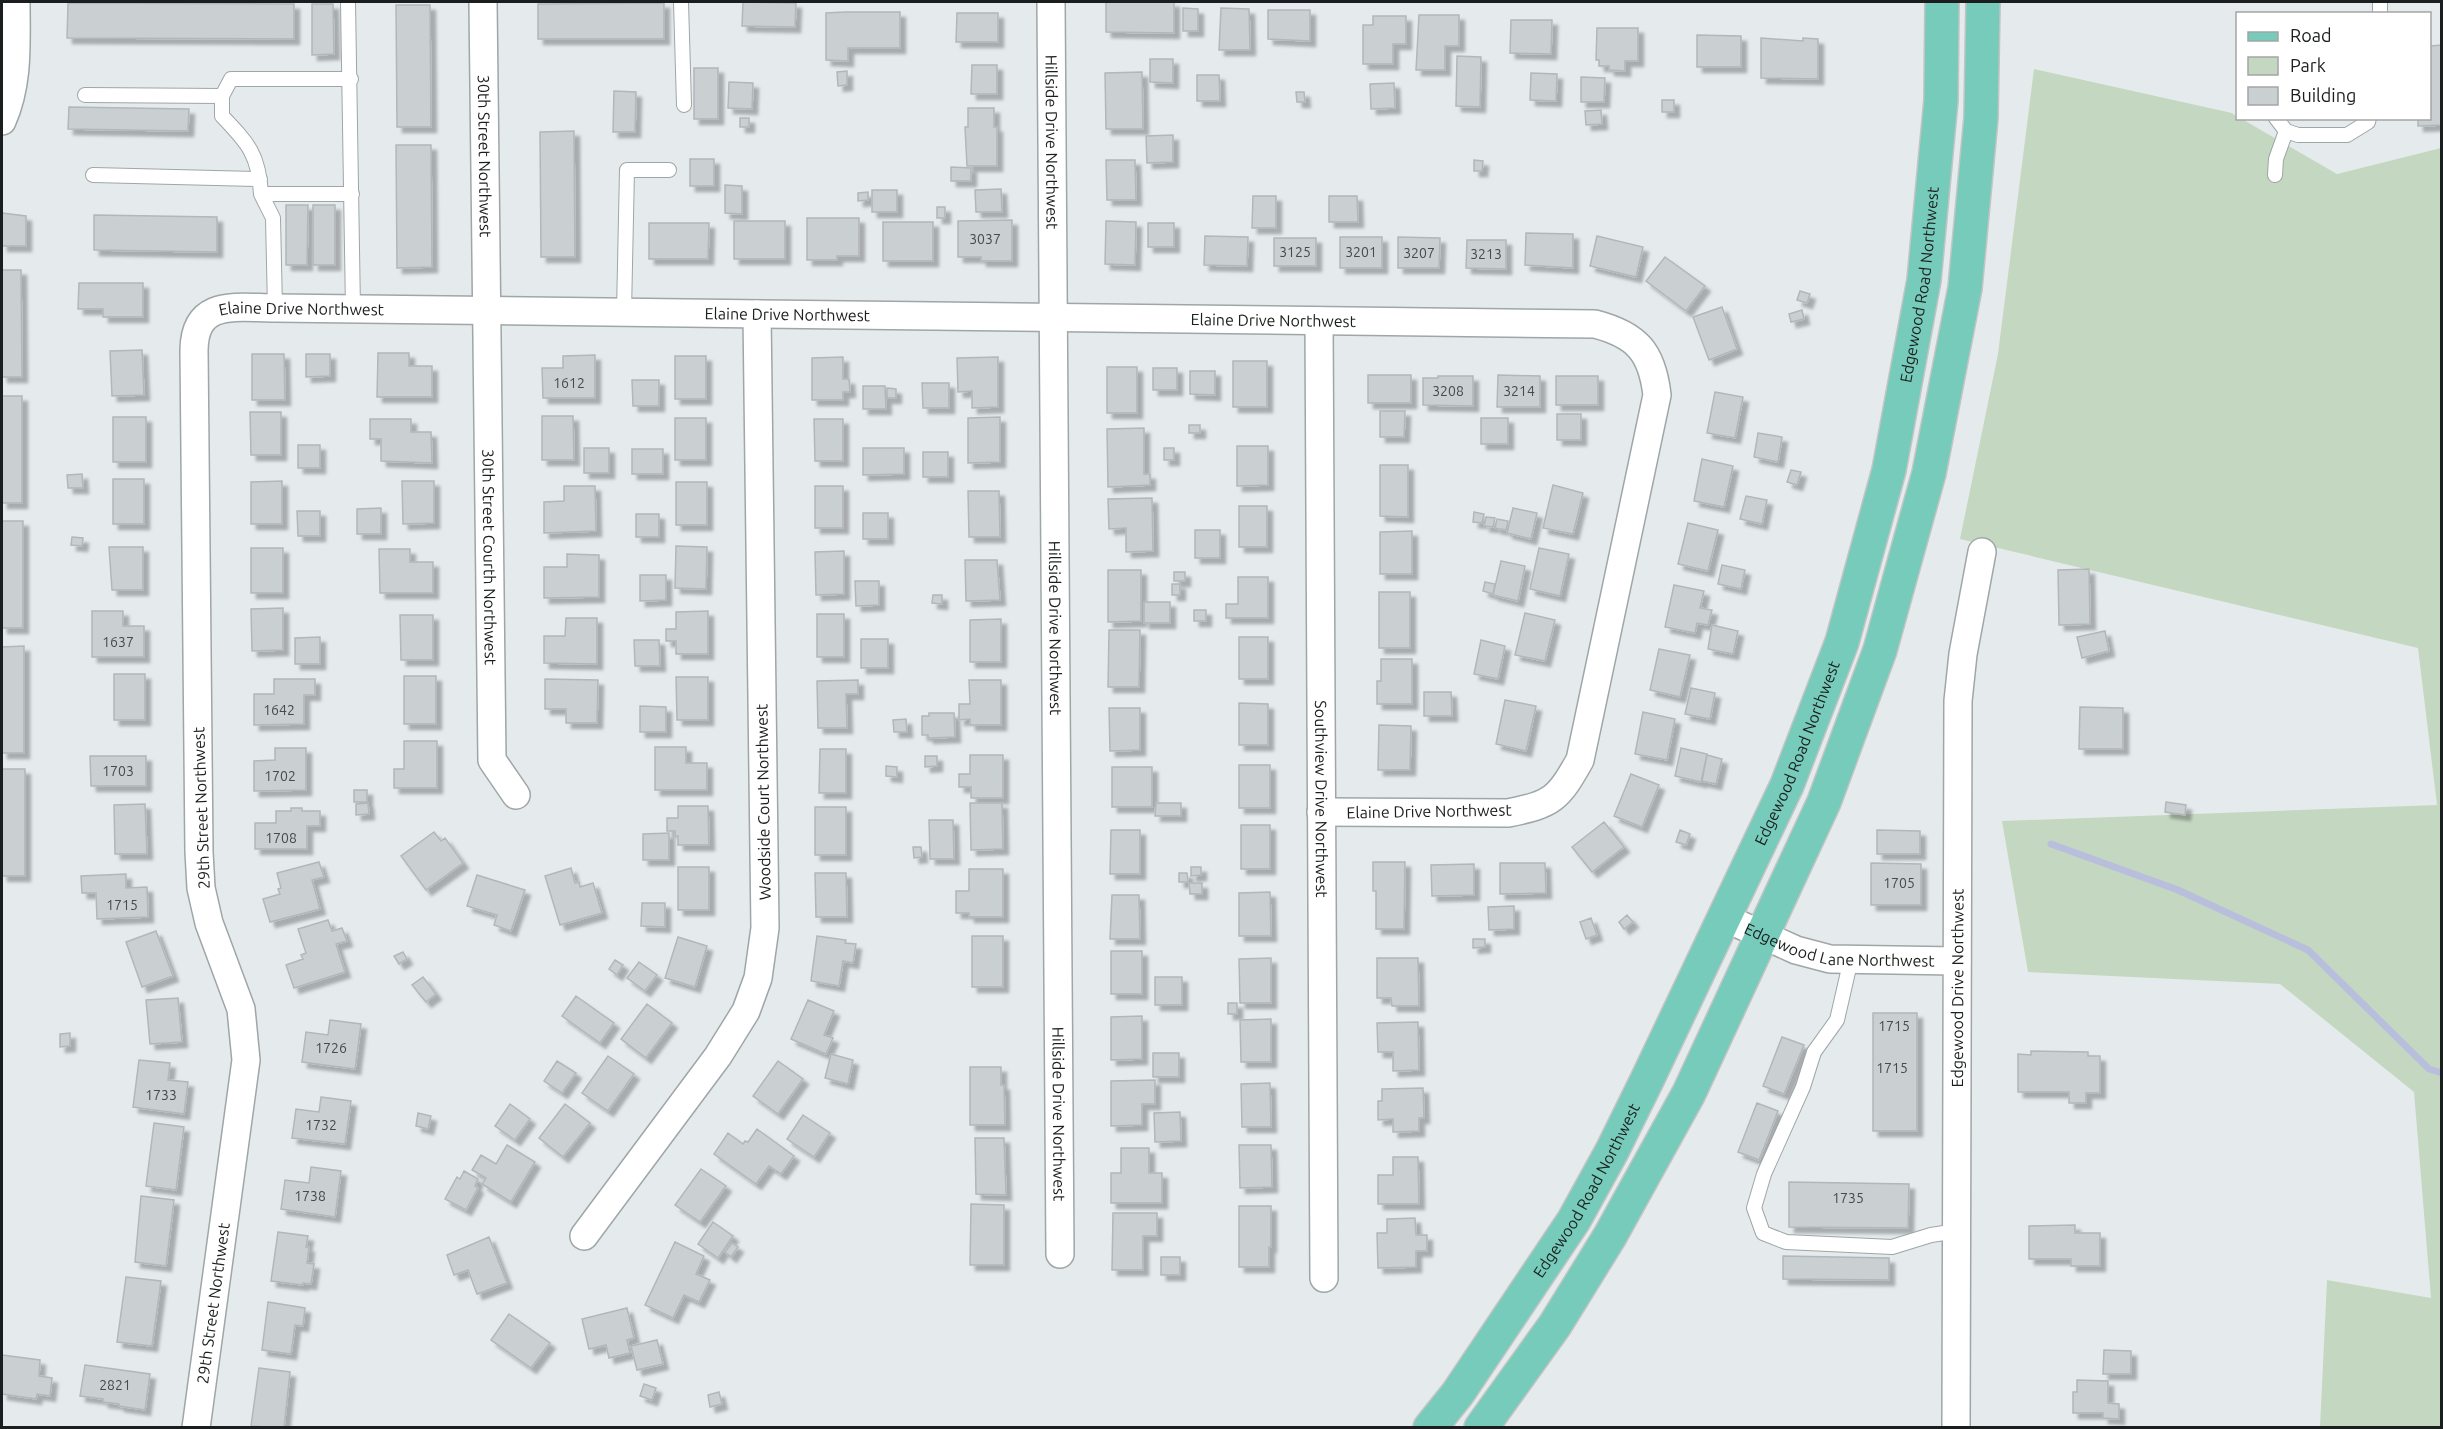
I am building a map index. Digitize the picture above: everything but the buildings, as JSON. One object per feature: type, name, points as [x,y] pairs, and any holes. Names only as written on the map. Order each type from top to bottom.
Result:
[{"type":"main road","name":"Edgewood Road Northwest","points":[[1430,1428],[1458,1393],[1574,1220],[1647,1080],[1725,918],[1787,784],[1842,642],[1889,470],[1924,280],[1941,100],[1942,2]]},
{"type":"main road","points":[[1481,1428],[1555,1325],[1650,1166],[1689,1093],[1824,802],[1880,650],[1929,473],[1965,288],[1981,117],[1983,2]]},
{"type":"street","points":[[2,121],[16,76],[16,2]]},
{"type":"street","name":"30th Street Northwest","points":[[483,2],[486,311]]},
{"type":"street","name":"Hillside Drive Northwest","points":[[1051,2],[1060,1254]]},
{"type":"street","name":"Elaine Drive Northwest","points":[[199,324],[208,314],[221,308],[275,308],[1595,324],[1616,330],[1636,343],[1648,357],[1655,376],[1657,395],[1580,760],[1563,790],[1538,807],[1508,813],[1321,812]]},
{"type":"street","name":"30th Street Courth Northwest","points":[[486,311],[492,760],[516,795]]},
{"type":"street","name":"Woodside Court Northwest","points":[[584,1236],[718,1056],[746,1011],[758,978],[765,928],[758,314]]},
{"type":"street","name":"Southview Drive Northwest","points":[[1319,321],[1324,1278]]},
{"type":"street","name":"29th Street Northwest","points":[[196,1428],[246,1060],[242,1009],[209,923],[201,888],[194,350],[194,337],[199,324]]},
{"type":"street","name":"Edgewood Drive Northwest","points":[[1956,1428],[1959,679],[1983,552]]},
{"type":"street","name":"Edgewood Lane Northwest","points":[[1725,918],[1796,950],[1830,959],[1957,961]]},
{"type":"lane","points":[[348,2],[353,310]]},
{"type":"lane","points":[[681,2],[684,105]]},
{"type":"lane","points":[[275,308],[273,218],[261,187],[259,167],[245,140],[222,116],[222,96],[231,79],[351,79]]},
{"type":"lane","points":[[85,95],[222,96]]},
{"type":"lane","points":[[2278,120],[2286,131],[2298,135],[2348,135],[2368,120]]},
{"type":"lane","points":[[2275,175],[2276,159],[2286,131]]},
{"type":"lane","points":[[624,312],[627,170],[669,170]]},
{"type":"lane","points":[[93,176],[352,194]]},
{"type":"lane","points":[[1851,960],[1837,1020],[1814,1052],[1803,1087],[1764,1174],[1754,1209],[1762,1233],[1786,1242],[1892,1247],[1931,1234],[1957,1231]]},
{"type":"green space","points":[[2034,69],[2232,113],[2236,116],[2236,120],[2244,120],[2337,174],[2441,148],[2441,1427],[2320,1427],[2327,1280],[2431,1298],[2414,1092],[2280,984],[2028,972],[2002,821],[2437,805],[2418,648],[1960,539],[1998,354]]},
{"type":"waterway","points":[[2051,844],[2178,890],[2308,950],[2429,1069],[2442,1073]]}]
